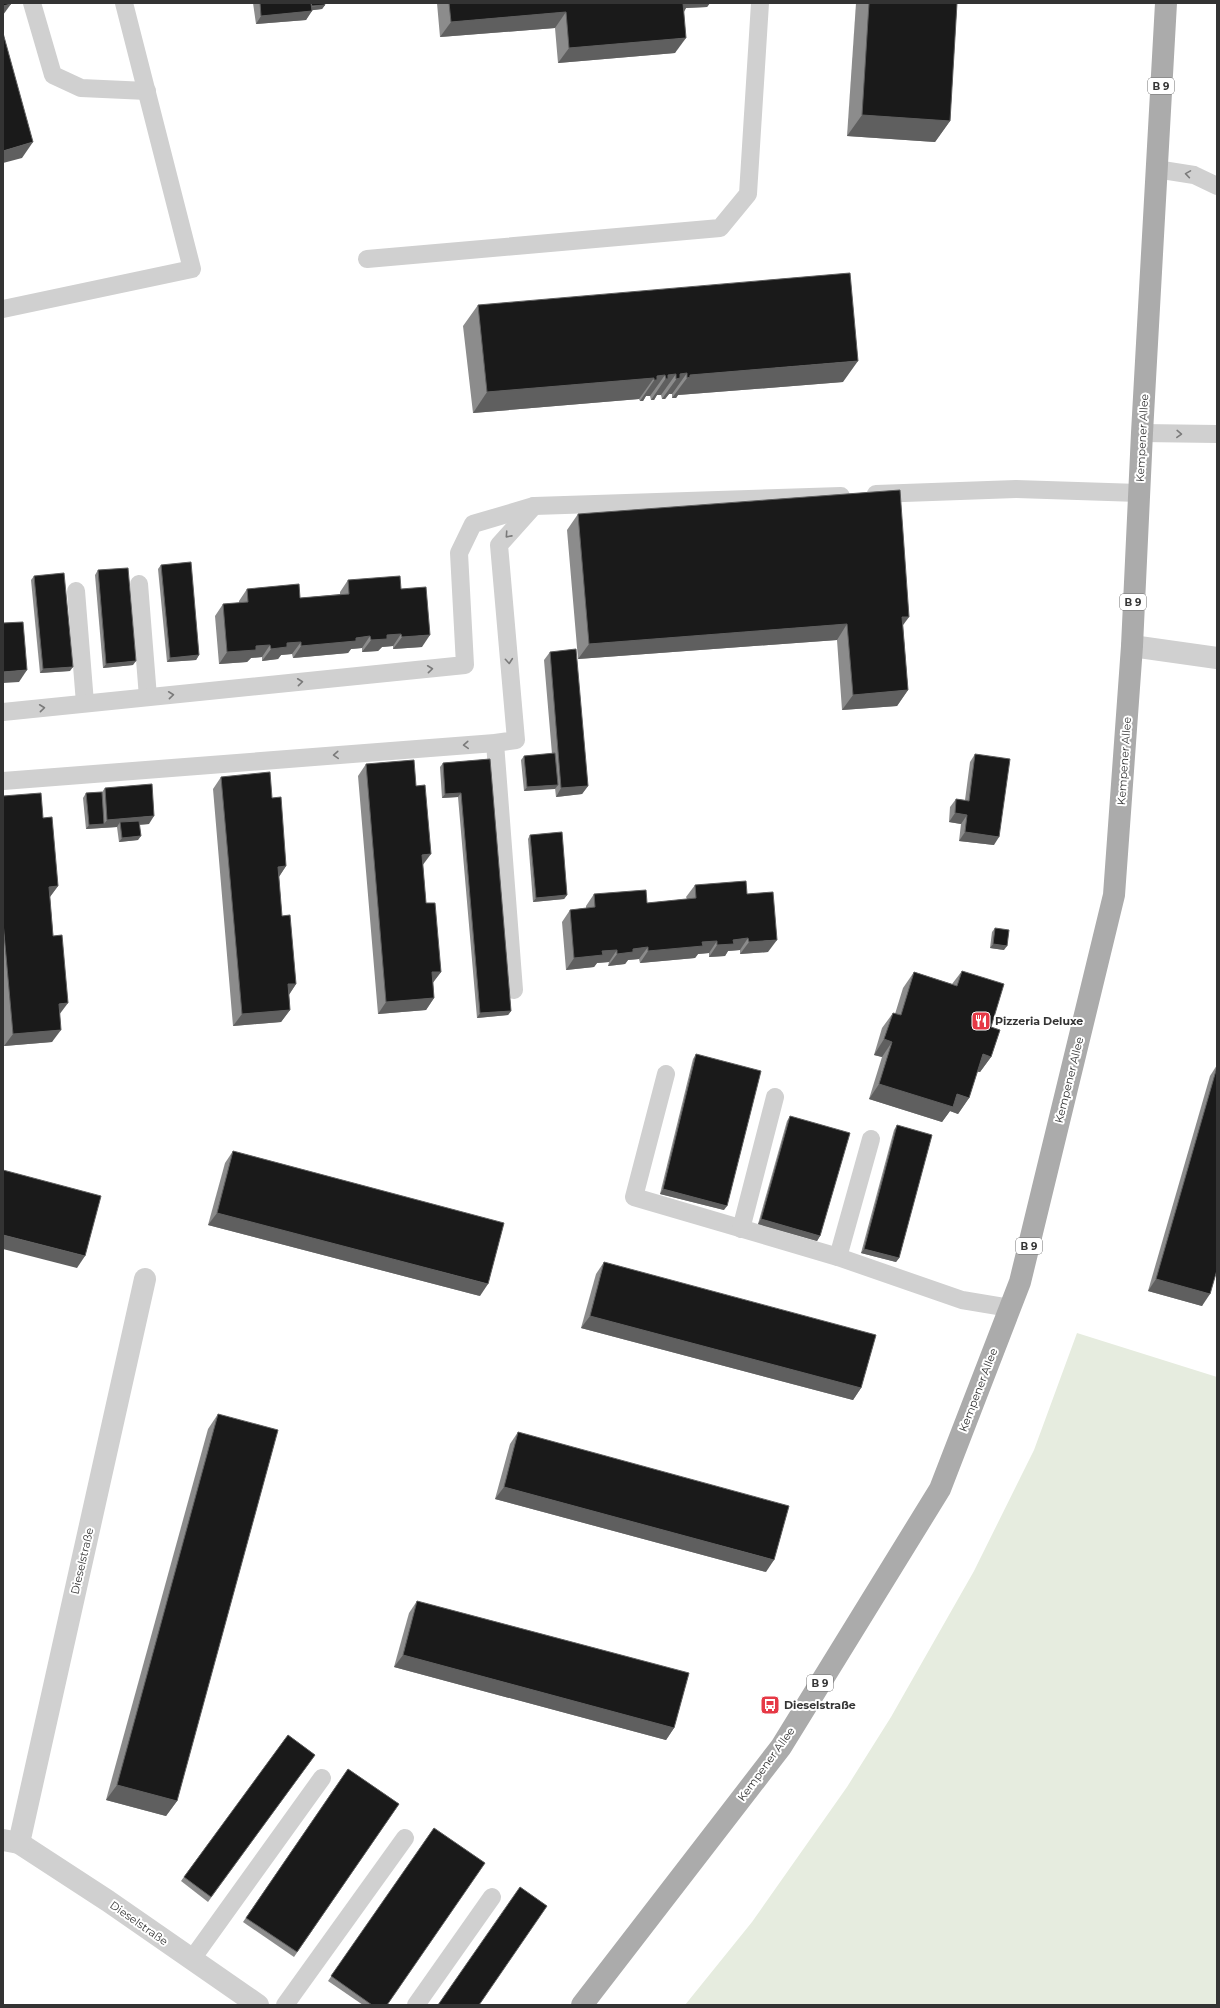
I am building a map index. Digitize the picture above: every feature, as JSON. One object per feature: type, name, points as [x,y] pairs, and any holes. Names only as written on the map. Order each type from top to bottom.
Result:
[{"type":"main road","name":"Kempener Allee","points":[[582,2005],[781,1747],[940,1489],[1020,1282],[1114,895],[1132,646],[1142,433],[1166,3]]},
{"type":"street","points":[[1132,646],[1217,658]]},
{"type":"street","name":"Dieselstraße","points":[[145,1279],[11,1842],[108,1901],[258,2005]]},
{"type":"lane","points":[[32,3],[53,75],[81,88],[147,91]]},
{"type":"lane","points":[[3,309],[192,269],[124,3]]},
{"type":"lane","points":[[367,259],[720,228],[748,194],[760,3]]},
{"type":"lane","points":[[1156,170],[1194,175],[1217,186]]},
{"type":"lane","points":[[1142,433],[1217,434]]},
{"type":"lane","points":[[3,712],[465,665],[459,552],[473,524],[534,506],[1016,490],[1139,493]]},
{"type":"lane","points":[[3,781],[495,743],[516,740],[499,545],[534,506]]},
{"type":"lane","points":[[139,584],[148,697]]},
{"type":"lane","points":[[76,591],[85,703]]},
{"type":"lane","points":[[495,743],[514,990]]},
{"type":"lane","points":[[666,1074],[634,1197],[838,1257],[962,1300],[1010,1308]]},
{"type":"lane","points":[[741,1229],[775,1097]]},
{"type":"lane","points":[[838,1257],[871,1139]]},
{"type":"lane","points":[[192,1959],[322,1778]]},
{"type":"lane","points":[[286,2005],[406,1838]]},
{"type":"lane","points":[[416,2005],[492,1898]]},
{"type":"shaded area","points":[[1077,1333],[1217,1377],[1217,2005],[685,2005],[752,1922],[847,1787],[891,1717],[974,1571],[1034,1450]]},
{"type":"building","points":[[3,3],[10,3],[11,4],[3,6]]},
{"type":"building","points":[[260,3],[311,3],[312,11],[261,16]]},
{"type":"building","points":[[311,3],[324,3],[325,5],[312,6]]},
{"type":"building","points":[[449,3],[683,3],[686,38],[569,48],[566,12],[451,22]]},
{"type":"building","points":[[869,3],[957,3],[950,121],[862,115]]},
{"type":"building","points":[[3,33],[33,142],[3,151]]},
{"type":"building","points":[[850,273],[858,361],[690,375],[690,377],[687,378],[687,373],[680,374],[680,378],[676,379],[676,374],[668,375],[668,379],[666,379],[665,375],[657,376],[657,380],[654,380],[654,378],[487,392],[478,305]]},
{"type":"building","points":[[900,490],[909,617],[902,617],[908,690],[853,695],[847,624],[589,644],[578,514]]},
{"type":"building","points":[[191,562],[199,655],[170,658],[161,565]]},
{"type":"building","points":[[128,568],[136,661],[106,664],[98,570]]},
{"type":"building","points":[[64,573],[73,667],[43,669],[34,576]]},
{"type":"building","points":[[400,576],[401,589],[426,587],[430,635],[402,637],[401,634],[387,635],[387,639],[371,640],[370,636],[356,638],[356,641],[301,646],[301,642],[287,643],[287,647],[271,649],[270,645],[256,646],[256,650],[227,652],[223,604],[248,602],[247,589],[299,584],[300,598],[349,594],[348,580]]},
{"type":"building","points":[[23,622],[27,670],[3,672],[3,623]]},
{"type":"building","points":[[576,649],[588,786],[561,788],[550,652]]},
{"type":"building","points":[[555,753],[558,785],[527,787],[524,756]]},
{"type":"building","points":[[975,754],[1010,759],[999,837],[965,832],[967,815],[955,813],[956,799],[969,801]]},
{"type":"building","points":[[490,759],[511,1011],[480,1013],[461,793],[445,794],[443,763]]},
{"type":"building","points":[[414,760],[416,786],[425,785],[431,854],[422,855],[426,903],[435,903],[441,972],[432,972],[434,998],[386,1002],[366,764]]},
{"type":"building","points":[[270,772],[272,798],[281,797],[286,866],[278,867],[282,916],[290,915],[296,984],[288,984],[290,1010],[242,1014],[221,777]]},
{"type":"building","points":[[152,784],[154,816],[107,820],[105,788]]},
{"type":"building","points":[[102,792],[104,824],[89,825],[86,793]]},
{"type":"building","points":[[41,793],[43,818],[52,817],[58,886],[49,887],[53,936],[62,935],[68,1003],[59,1004],[61,1030],[13,1034],[3,922],[3,796]]},
{"type":"building","points":[[139,821],[141,836],[122,838],[120,822]]},
{"type":"building","points":[[562,832],[567,895],[536,898],[530,835]]},
{"type":"building","points":[[746,881],[747,894],[773,892],[777,940],[749,942],[748,938],[733,940],[734,944],[717,945],[717,941],[702,942],[703,946],[648,951],[648,947],[633,949],[633,952],[617,954],[617,950],[602,951],[603,955],[574,958],[570,910],[595,907],[594,894],[646,890],[647,903],[696,898],[695,885]]},
{"type":"building","points":[[995,928],[1009,930],[1007,946],[993,944]]},
{"type":"building","points":[[962,971],[1004,984],[991,1027],[1000,1030],[991,1057],[983,1054],[969,1098],[957,1094],[953,1107],[879,1084],[892,1042],[884,1039],[893,1013],[901,1015],[914,972],[957,986]]},
{"type":"building","points":[[696,1054],[761,1071],[727,1206],[663,1189]]},
{"type":"building","points":[[1217,1067],[1217,1270],[1210,1294],[1156,1279]]},
{"type":"building","points":[[790,1116],[850,1133],[820,1236],[761,1219]]},
{"type":"building","points":[[897,1125],[932,1135],[899,1258],[864,1249]]},
{"type":"building","points":[[233,1151],[504,1223],[488,1284],[217,1213]]},
{"type":"building","points":[[3,1170],[101,1196],[85,1256],[3,1235]]},
{"type":"building","points":[[604,1262],[876,1335],[861,1388],[590,1316]]},
{"type":"building","points":[[218,1414],[278,1430],[177,1801],[117,1785]]},
{"type":"building","points":[[518,1432],[789,1506],[774,1560],[504,1487]]},
{"type":"building","points":[[417,1601],[689,1673],[674,1728],[403,1655]]},
{"type":"building","points":[[288,1735],[315,1755],[211,1897],[184,1877]]},
{"type":"building","points":[[348,1769],[399,1804],[297,1952],[246,1918]]},
{"type":"building","points":[[434,1828],[485,1863],[387,2005],[372,2005],[331,1976]]},
{"type":"building","points":[[520,1887],[547,1906],[479,2005],[438,2005]]},
{"type":"place","name":"Pizzeria Deluxe","points":[[981,1021]]},
{"type":"place","name":"Dieselstraße","points":[[770,1705]]}]
